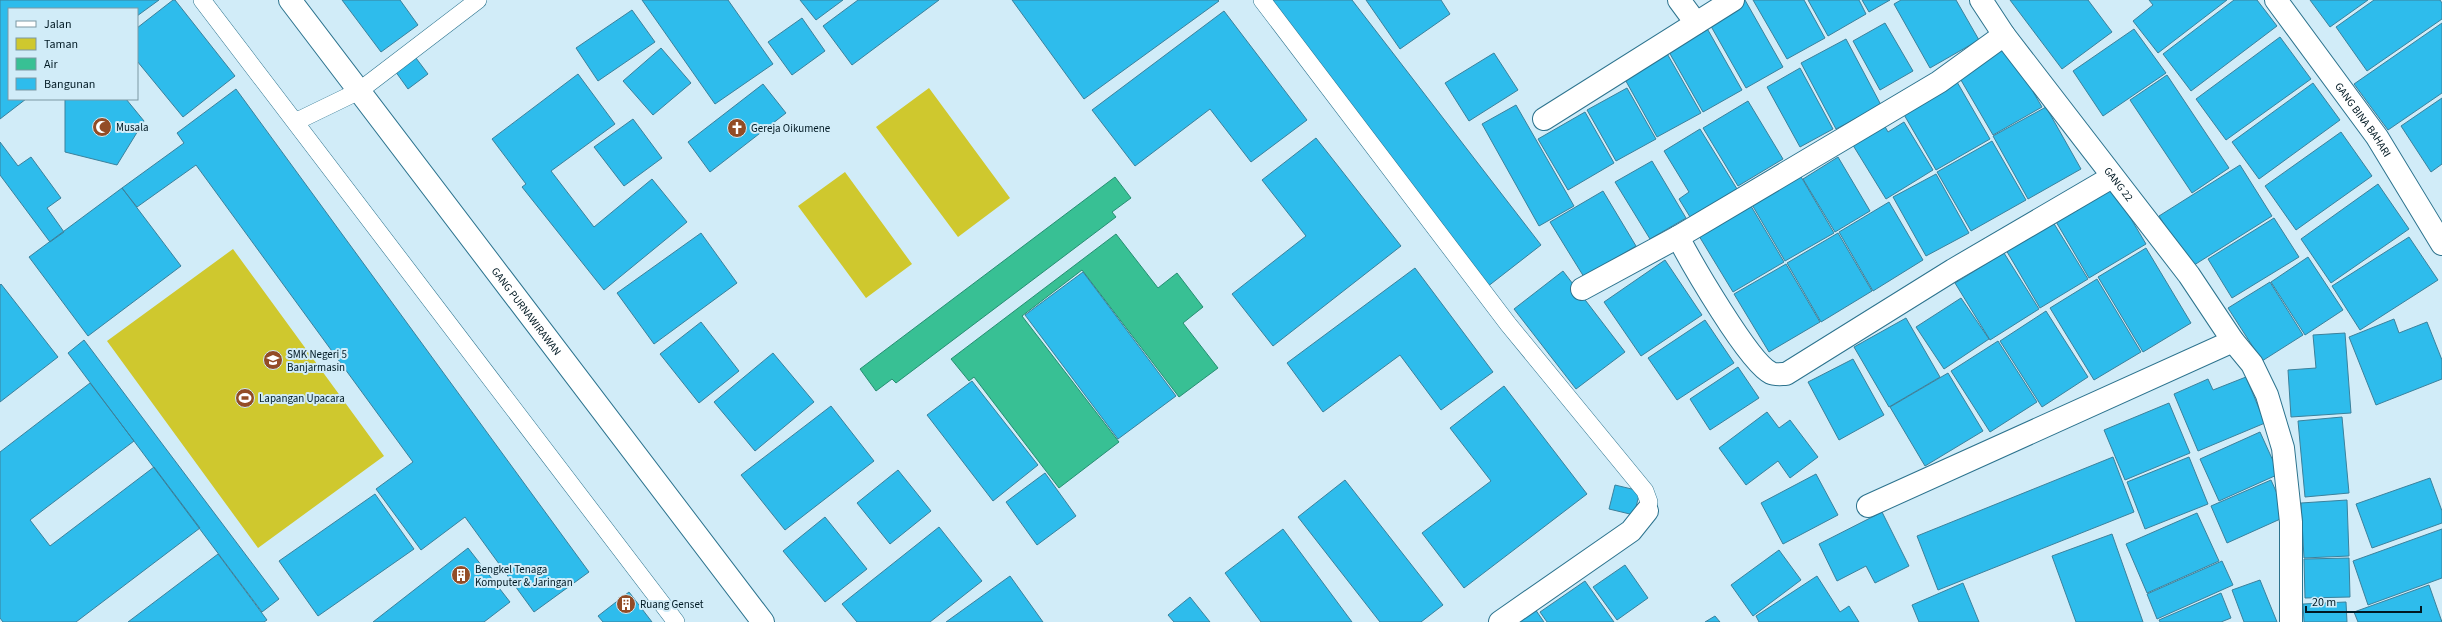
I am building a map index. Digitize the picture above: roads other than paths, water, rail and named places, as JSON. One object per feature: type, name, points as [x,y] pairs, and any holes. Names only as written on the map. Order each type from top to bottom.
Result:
[{"type":"street","name":"GANG PURNAWIRAWAN","points":[[290,0],[763,622]]},
{"type":"street","points":[[1679,0],[1696,23]]},
{"type":"street","points":[[1544,120],[1733,0]]},
{"type":"street","name":"GANG 22","points":[[1981,0],[2004,35],[2189,275],[2233,341],[2254,369],[2267,395],[2283,448],[2291,522],[2291,622]]},
{"type":"street","name":"GANG BINA BAHARI","points":[[2276,0],[2377,137],[2442,244]]},
{"type":"street","points":[[1582,289],[1678,237],[1939,82],[2004,35]]},
{"type":"street","points":[[1678,237],[1695,269],[1762,366],[1772,373],[1786,374],[1953,270],[2112,177]]},
{"type":"street","points":[[1868,506],[2233,341]]},
{"type":"street","points":[[1500,622],[1631,531],[1647,512]]},
{"type":"lane","points":[[202,0],[676,622]]},
{"type":"lane","points":[[295,122],[359,91],[478,0]]},
{"type":"lane","points":[[1262,0],[1508,324],[1645,491],[1649,502],[1647,512]]},
{"type":"water","points":[[1115,177],[1131,198],[1112,212],[1116,217],[896,383],[892,379],[876,391],[860,369]]},
{"type":"water","points":[[1116,234],[1158,288],[1177,273],[1203,307],[1183,323],[1218,368],[1179,397],[1082,270],[1022,316],[1119,442],[1059,488],[974,377],[969,381],[951,359]]},
{"type":"place","name":"Musala","points":[[102,127]]},
{"type":"place","name":"Gereja Oikumene","points":[[737,128]]},
{"type":"place","name":"SMK Negeri 5 Banjarmasin","points":[[273,360]]},
{"type":"place","name":"Lapangan Upacara","points":[[245,398]]},
{"type":"place","name":"Bengkel Tenaga Komputer & Jaringan","points":[[461,575]]},
{"type":"place","name":"Ruang Genset","points":[[626,604]]}]
